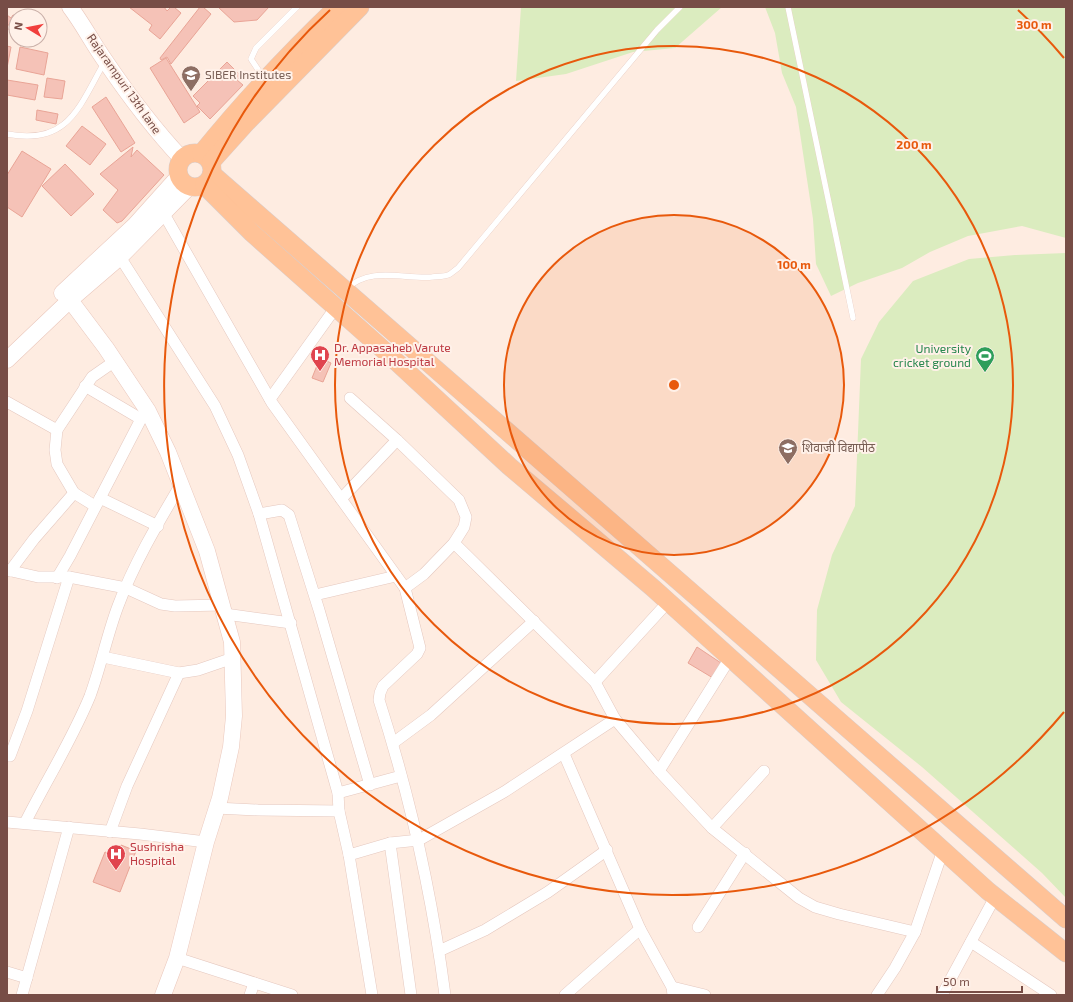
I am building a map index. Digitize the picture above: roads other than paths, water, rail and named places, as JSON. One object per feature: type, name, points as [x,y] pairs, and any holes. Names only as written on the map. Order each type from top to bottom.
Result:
[{"type":"main road","points":[[200,173],[227,123],[299,44],[337,7]]},
{"type":"main road","points":[[200,173],[247,122],[360,7]]},
{"type":"main road","points":[[182,159],[178,166],[200,173],[252,233],[341,298],[1066,919]]},
{"type":"main road","points":[[341,298],[509,466],[668,602],[943,850],[996,896],[1066,953]]},
{"type":"street","name":"Rajarampuri 13th lane","points":[[70,7],[105,61],[154,128],[182,159]]},
{"type":"street","points":[[7,360],[70,300],[120,257],[164,214],[200,173]]},
{"type":"street","points":[[7,345],[135,225],[200,173]]},
{"type":"street","points":[[164,214],[270,399],[405,588],[420,648],[417,654],[383,686],[379,700],[393,743],[419,840],[439,951],[445,995]]},
{"type":"street","points":[[120,257],[215,406],[238,455],[259,514],[338,794],[339,811],[349,855],[372,995]]},
{"type":"street","points":[[270,399],[341,298]]},
{"type":"street","points":[[70,300],[115,361],[144,415],[168,452],[207,551],[232,642],[234,716],[231,747],[177,958],[163,995]]},
{"type":"street","points":[[115,361],[92,377],[57,430],[55,450],[57,464],[74,493],[158,526]]},
{"type":"street","points":[[85,386],[144,415]]},
{"type":"street","points":[[350,398],[397,440],[459,500],[466,517],[464,527],[454,543],[424,574],[405,588]]},
{"type":"street","points":[[9,407],[57,430]]},
{"type":"street","points":[[57,578],[144,415]]},
{"type":"street","points":[[341,499],[397,440]]},
{"type":"street","points":[[25,823],[75,729],[90,695],[103,657],[110,629],[126,588],[181,484]]},
{"type":"street","points":[[74,493],[8,571],[38,577],[69,577],[126,588],[161,604],[224,610],[291,623]]},
{"type":"street","points":[[259,514],[282,510],[289,515],[315,595],[370,786]]},
{"type":"street","points":[[454,543],[595,682],[615,719],[659,772],[712,828],[799,898],[815,907],[916,932]]},
{"type":"street","points":[[315,595],[396,576]]},
{"type":"street","points":[[10,756],[27,711],[69,577]]},
{"type":"street","points":[[595,682],[668,602]]},
{"type":"street","points":[[393,743],[441,706],[534,622]]},
{"type":"street","points":[[103,657],[179,673],[198,670],[233,658]]},
{"type":"street","points":[[659,772],[730,658]]},
{"type":"street","points":[[110,832],[127,786],[179,673]]},
{"type":"street","points":[[349,855],[390,843],[419,840],[504,792],[564,754],[615,719]]},
{"type":"street","points":[[564,754],[607,850],[640,929],[673,991],[705,995]]},
{"type":"street","points":[[712,828],[764,771]]},
{"type":"street","points":[[338,794],[401,776]]},
{"type":"street","points":[[216,808],[339,811]]},
{"type":"street","points":[[7,822],[140,834],[206,842]]},
{"type":"street","points":[[22,995],[69,827]]},
{"type":"street","points":[[390,843],[411,995]]},
{"type":"street","points":[[439,951],[486,930],[548,892],[607,850]]},
{"type":"street","points":[[877,995],[916,932],[943,850]]},
{"type":"street","points":[[698,927],[745,854]]},
{"type":"street","points":[[942,995],[996,896]]},
{"type":"street","points":[[565,995],[640,929]]},
{"type":"street","points":[[971,942],[1051,995]]},
{"type":"street","points":[[177,958],[292,995]]},
{"type":"street","points":[[7,972],[27,978]]},
{"type":"street","points":[[250,995],[254,983]]},
{"type":"lane","points":[[268,79],[258,71],[251,59],[256,48],[297,7]]},
{"type":"lane","points":[[341,298],[354,282],[366,276],[382,274],[427,277],[447,276],[458,268],[657,30],[680,7]]},
{"type":"lane","points":[[788,7],[853,318]]},
{"type":"lane","points":[[7,134],[31,135],[52,132],[63,126],[76,113],[105,61]]},
{"type":"place","name":"SIBER Institutes","points":[[191,92]]},
{"type":"place","name":"Dr. Appasaheb Varute Memorial Hospital","points":[[320,372]]},
{"type":"place","name":"University cricket ground","points":[[985,373]]},
{"type":"place","name":"शिवाजी विद्यापीठ","points":[[788,465]]},
{"type":"place","name":"Sushrisha Hospital","points":[[116,871]]}]
